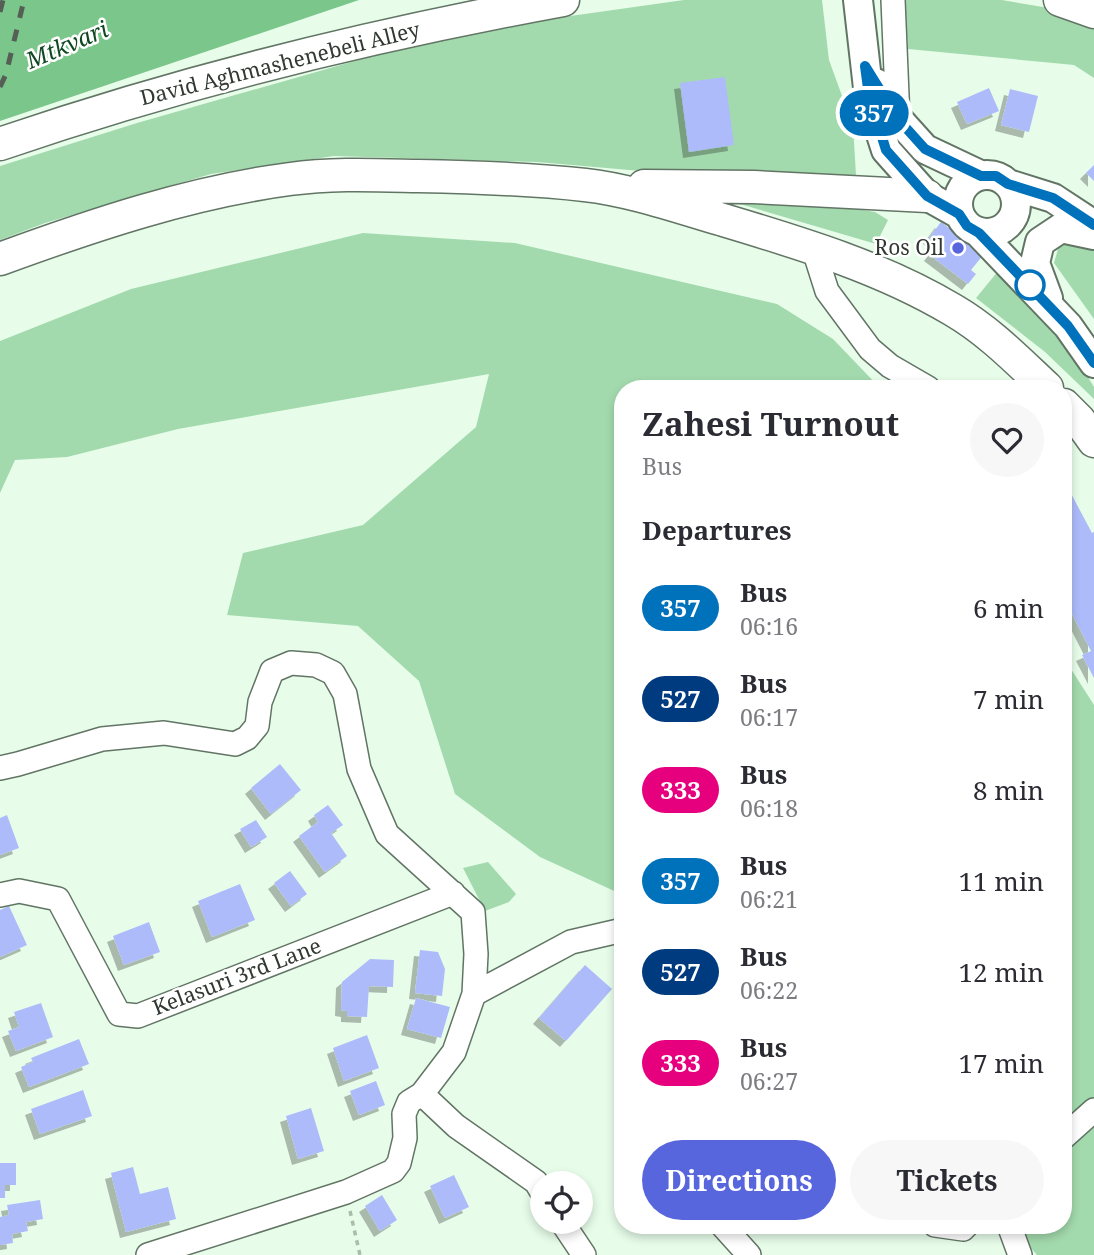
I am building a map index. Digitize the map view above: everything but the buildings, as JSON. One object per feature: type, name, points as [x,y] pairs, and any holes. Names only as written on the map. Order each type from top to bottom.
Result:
[{"type":"highway","name":"David Aghmashenebeli Alley","points":[[0,144],[179,87],[391,34],[563,0]]},
{"type":"highway","points":[[1060,0],[1094,12]]},
{"type":"highway","points":[[0,259],[159,207],[291,178],[352,174],[444,176],[587,185],[754,187],[927,196]]},
{"type":"highway","points":[[587,185],[666,203],[813,247],[904,282],[956,311],[1000,343],[1039,380]]},
{"type":"highway","points":[[1072,413],[1094,441]]},
{"type":"main road","points":[[859,11],[869,96],[886,150],[927,196],[969,224],[1052,307],[1094,363]]},
{"type":"main road","points":[[865,66],[898,119],[925,149],[981,176]]},
{"type":"main road","points":[[969,224],[958,198],[961,190],[972,178],[996,176],[1008,184],[1053,198],[1094,225]]},
{"type":"main road","points":[[969,224],[998,232],[1012,219],[1016,201],[1008,184]]},
{"type":"main road","points":[[1052,307],[1035,262],[1040,242],[1061,228],[1094,235]]},
{"type":"street","points":[[893,0],[898,119]]},
{"type":"street","points":[[813,247],[827,290],[870,349],[890,366],[914,380]]},
{"type":"street","points":[[0,768],[102,739],[164,733],[235,744],[247,738],[257,726],[260,702],[272,671],[291,663],[316,665],[333,673],[345,694],[359,769],[387,834],[473,912],[476,954],[474,994],[454,1052],[422,1094],[409,1102],[404,1114],[405,1138],[399,1163],[393,1171],[346,1192],[148,1255]]},
{"type":"street","name":"Kelasuri 3rd Lane","points":[[0,895],[19,891],[58,899],[119,1014],[138,1016],[453,893]]},
{"type":"street","points":[[474,994],[571,942],[614,932]]},
{"type":"street","points":[[422,1094],[456,1126],[530,1178]]},
{"type":"street","points":[[1072,1130],[1094,1110]]},
{"type":"street","points":[[570,1234],[584,1255]]},
{"type":"street","points":[[730,1234],[749,1255]]},
{"type":"street","points":[[1012,1234],[1020,1255]]},
{"type":"path","points":[[346,1192],[360,1255]]},
{"type":"shaded area","points":[[684,0],[822,0],[829,60],[853,126],[856,175],[733,179],[537,162],[334,156],[211,174],[45,223],[0,240],[0,166],[137,123],[386,52],[549,19]]},
{"type":"shaded area","points":[[905,0],[1002,0],[1055,9],[1094,24],[1094,78],[1074,65],[908,49]]},
{"type":"shaded area","points":[[784,197],[875,212],[888,220],[876,244],[720,198]]},
{"type":"shaded area","points":[[363,233],[515,243],[777,304],[833,339],[872,380],[614,380],[614,891],[540,857],[455,794],[419,681],[358,626],[227,615],[243,553],[363,525],[476,427],[489,374],[178,429],[67,457],[15,460],[0,493],[0,341],[131,289]]},
{"type":"shaded area","points":[[1068,237],[1094,244],[1094,319],[1054,263],[1058,249]]},
{"type":"shaded area","points":[[999,270],[1071,350],[1094,387],[1094,399],[1045,352],[976,298]]},
{"type":"shaded area","points":[[1072,671],[1094,705],[1094,1255],[1037,1255],[1019,1235],[1072,1234]]},
{"type":"shaded area","points":[[488,862],[516,894],[509,902],[485,911],[463,868]]},
{"type":"water","name":"Mtkvari","points":[[0,0],[359,0],[0,121]]},
{"type":"railway","points":[[0,12],[3,0]]},
{"type":"railway","points":[[0,87],[6,74],[24,0]]},
{"type":"bus line","name":"357","points":[[1094,225],[1053,198],[1008,184],[996,176],[981,176],[925,149],[898,119],[865,66],[869,96],[886,150],[927,196],[959,214],[967,226],[979,233],[1052,307],[1094,363]]},
{"type":"place","name":"Ros Oil","points":[[958,248]]}]
